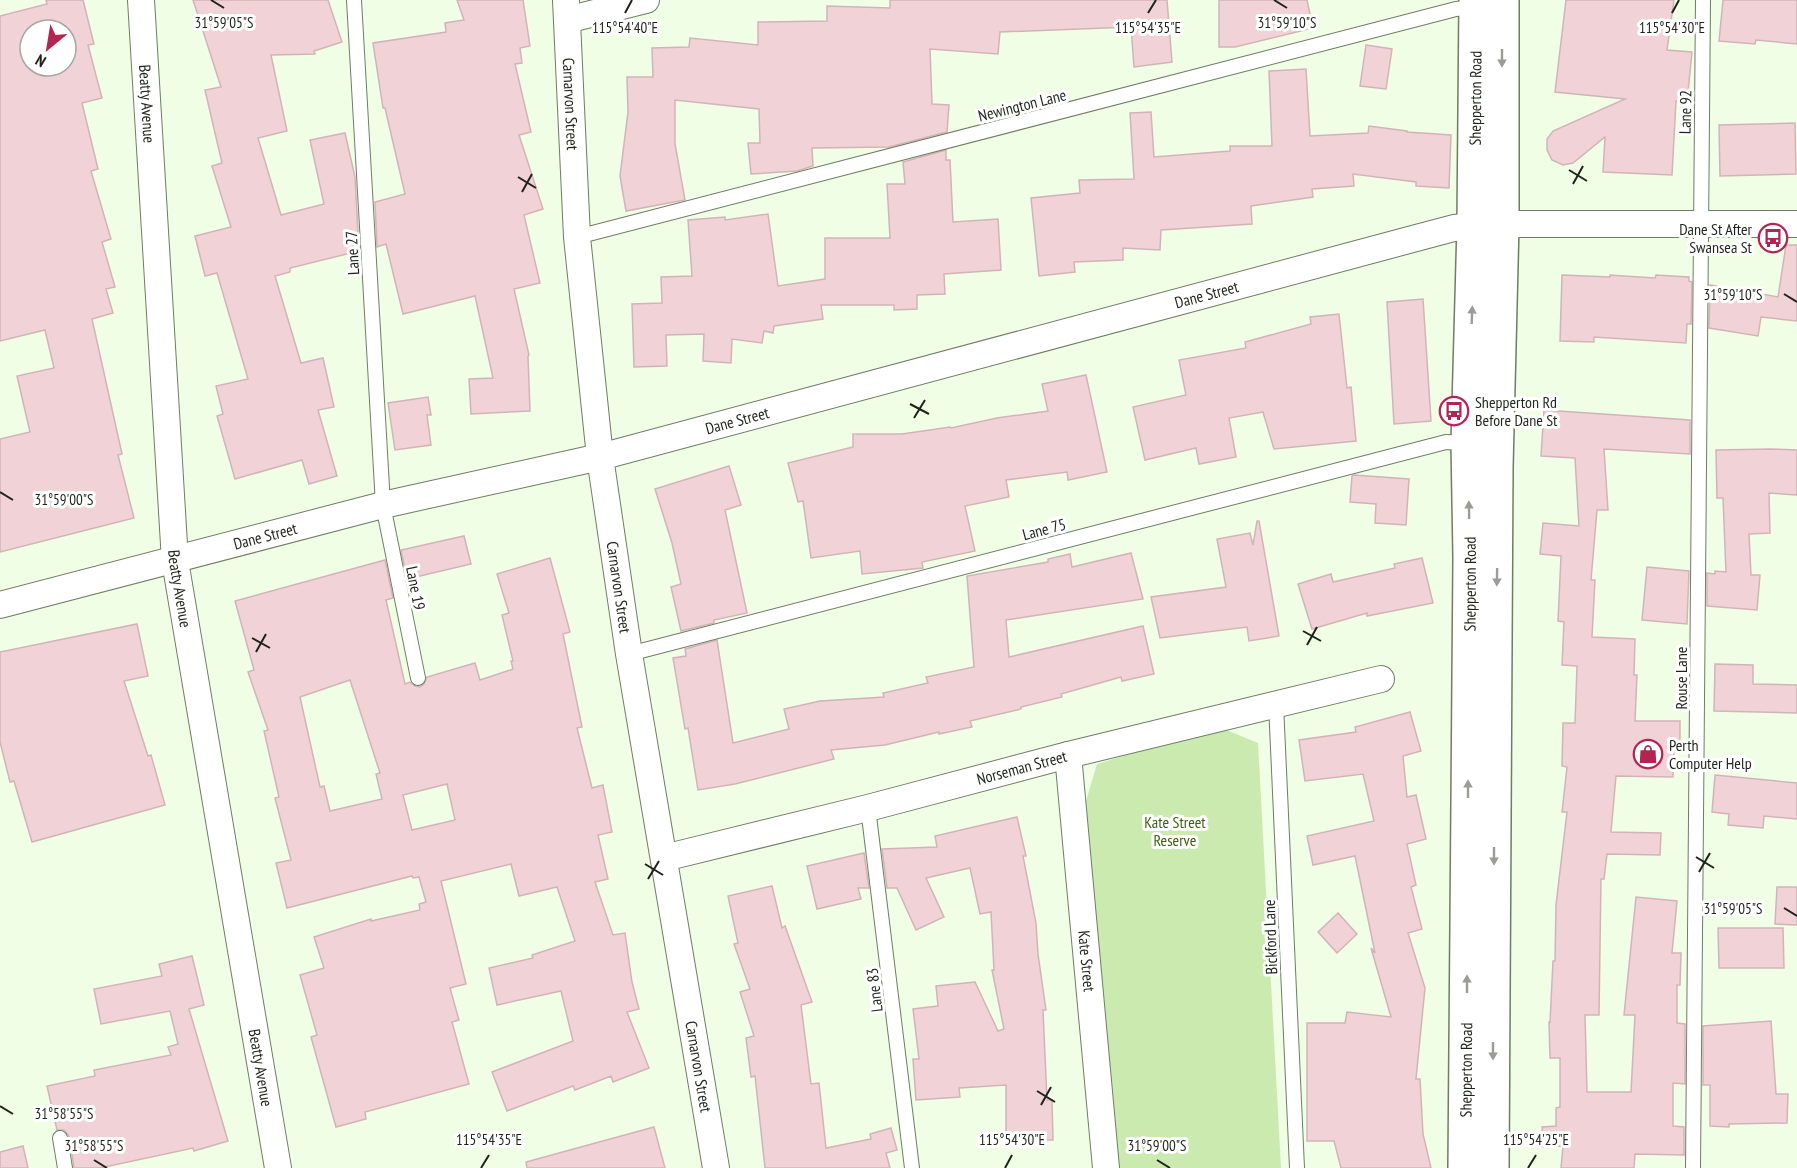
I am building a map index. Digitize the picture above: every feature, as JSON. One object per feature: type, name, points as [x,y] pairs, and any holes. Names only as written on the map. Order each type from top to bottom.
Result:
[{"type":"highway","name":"Shepperton Road","points":[[1485,2],[1488,225],[1496,467],[1492,1168]]},
{"type":"highway","name":"Shepperton Road","points":[[1465,1168],[1470,557],[1468,443],[1488,225]]},
{"type":"street","name":"Beatty Avenue","points":[[141,0],[175,561],[278,1168]]},
{"type":"street","points":[[566,10],[646,0]]},
{"type":"street","name":"Carnarvon Street","points":[[566,10],[577,237],[600,457],[629,654],[716,1168]]},
{"type":"street","name":"Dane Street","points":[[0,605],[383,505],[600,457],[1454,228],[1488,225],[1797,224]]},
{"type":"street","name":"Norseman Street","points":[[664,858],[868,808],[1068,755],[1382,679]]},
{"type":"street","name":"Kate Street","points":[[1068,755],[1106,1168]]},
{"type":"lane","name":"Lane 27","points":[[354,0],[383,505]]},
{"type":"lane","name":"Lane 92","points":[[1701,224],[1703,0]]},
{"type":"lane","name":"Newington Lane","points":[[577,237],[1485,2]]},
{"type":"lane","name":"Rouse Lane","points":[[1693,1168],[1701,224]]},
{"type":"lane","name":"Lane 75","points":[[629,654],[1446,442],[1468,443]]},
{"type":"lane","name":"Lane 19","points":[[383,505],[417,678]]},
{"type":"lane","name":"Bickford Lane","points":[[1276,704],[1297,1168]]},
{"type":"lane","name":"Lane 83","points":[[868,808],[912,1168]]},
{"type":"lane","points":[[60,1138],[64,1168]]},
{"type":"green space","name":"Kate Street Reserve","points":[[1219,727],[1258,743],[1281,1168],[1117,1168],[1086,801],[1097,764]]},
{"type":"building","points":[[46,0],[83,0],[94,44],[88,45],[102,98],[82,103],[98,169],[91,171],[111,239],[102,242],[115,287],[106,289],[113,313],[92,319],[122,454],[118,455],[134,518],[0,552],[0,439],[30,432],[17,376],[54,368],[45,330],[0,341],[0,16],[47,4]]},
{"type":"building","points":[[193,0],[328,0],[342,42],[314,51],[315,54],[271,55],[287,131],[258,138],[281,215],[324,204],[310,140],[345,133],[355,177],[359,251],[290,268],[290,272],[275,276],[301,363],[323,358],[334,407],[318,410],[337,476],[309,484],[302,460],[235,479],[217,416],[223,414],[216,386],[248,379],[217,273],[205,276],[195,236],[231,227],[212,166],[222,163],[205,90],[221,87]]},
{"type":"building","points":[[457,0],[523,0],[530,46],[520,48],[522,63],[515,64],[531,132],[519,135],[543,209],[524,215],[540,283],[514,289],[529,355],[530,411],[471,414],[469,379],[493,378],[475,296],[403,314],[386,244],[377,247],[375,202],[405,194],[385,108],[383,108],[373,43],[446,32],[445,23],[464,20]]},
{"type":"building","points":[[890,0],[1167,0],[1172,62],[1134,67],[1131,27],[1000,32],[998,54],[930,49],[932,104],[949,105],[947,132],[889,147],[812,148],[813,166],[797,171],[751,174],[748,143],[760,143],[759,109],[675,100],[675,144],[685,200],[626,211],[620,176],[628,112],[627,77],[653,77],[652,48],[689,47],[690,38],[758,45],[758,22],[827,21],[827,6],[890,8]]},
{"type":"building","points":[[1219,0],[1307,0],[1313,28],[1235,47],[1219,47]]},
{"type":"building","points":[[1566,0],[1674,0],[1667,50],[1692,52],[1687,102],[1676,101],[1672,175],[1603,172],[1605,137],[1573,163],[1563,165],[1552,160],[1547,150],[1547,139],[1553,131],[1625,99],[1555,92]]},
{"type":"building","points":[[1723,0],[1797,0],[1797,44],[1756,40],[1755,44],[1719,41]]},
{"type":"building","points":[[1366,45],[1392,49],[1386,89],[1360,86]]},
{"type":"building","points":[[1306,69],[1310,136],[1368,133],[1369,126],[1407,132],[1451,135],[1449,188],[1416,186],[1416,182],[1353,174],[1354,186],[1312,189],[1313,197],[1251,206],[1252,224],[1161,230],[1160,250],[1123,248],[1123,260],[1074,262],[1075,272],[1039,276],[1031,198],[1080,193],[1079,180],[1134,179],[1130,113],[1151,112],[1154,157],[1230,151],[1230,146],[1272,146],[1269,71]]},
{"type":"building","points":[[1795,123],[1796,174],[1720,176],[1719,125]]},
{"type":"building","points":[[946,150],[946,160],[950,160],[953,222],[998,219],[1001,270],[944,274],[945,294],[917,295],[917,309],[894,310],[894,305],[821,305],[823,319],[774,326],[773,333],[764,331],[762,343],[732,339],[731,363],[703,361],[704,334],[666,335],[667,366],[634,367],[632,304],[662,303],[661,277],[692,276],[688,220],[725,217],[725,220],[768,214],[778,286],[825,279],[825,238],[890,238],[887,184],[905,184],[903,162]]},
{"type":"building","points":[[1786,245],[1797,245],[1797,321],[1761,317],[1758,336],[1709,328],[1710,285],[1778,297]]},
{"type":"building","points":[[1562,275],[1689,277],[1689,281],[1692,282],[1691,324],[1687,324],[1686,343],[1594,337],[1594,342],[1560,341]]},
{"type":"building","points":[[1423,299],[1431,421],[1394,424],[1387,302]]},
{"type":"building","points":[[1339,314],[1347,388],[1351,387],[1356,441],[1274,449],[1263,412],[1229,418],[1236,457],[1199,464],[1196,448],[1145,460],[1133,407],[1186,395],[1179,360],[1246,348],[1245,342],[1311,324],[1310,317]]},
{"type":"building","points":[[1086,375],[1107,472],[1068,480],[1067,472],[1006,480],[1009,497],[965,506],[975,551],[922,562],[923,568],[862,574],[860,551],[811,558],[803,501],[798,502],[788,463],[853,447],[853,434],[902,434],[1048,411],[1042,384]]},
{"type":"building","points":[[428,397],[431,415],[427,415],[431,445],[395,450],[388,403]]},
{"type":"building","points":[[1544,410],[1690,420],[1690,454],[1604,449],[1608,510],[1597,510],[1591,580],[1595,580],[1592,637],[1635,639],[1634,675],[1637,675],[1635,721],[1680,721],[1680,747],[1674,747],[1673,777],[1616,776],[1611,832],[1661,833],[1660,855],[1607,854],[1604,879],[1601,879],[1599,1015],[1585,1015],[1587,1092],[1631,1092],[1635,1015],[1624,1015],[1636,897],[1677,901],[1672,953],[1681,953],[1680,985],[1677,985],[1677,1023],[1685,1024],[1685,1084],[1673,1083],[1673,1126],[1684,1127],[1684,1155],[1635,1154],[1634,1168],[1561,1168],[1563,1146],[1543,1147],[1542,1127],[1556,1126],[1556,1108],[1560,1107],[1560,1058],[1550,1058],[1549,1022],[1553,961],[1555,961],[1556,905],[1567,812],[1562,812],[1567,767],[1562,766],[1563,723],[1575,723],[1577,666],[1562,665],[1564,622],[1558,621],[1561,556],[1540,554],[1543,523],[1579,526],[1575,458],[1541,456]]},
{"type":"building","points":[[1716,450],[1797,450],[1797,495],[1769,493],[1770,533],[1749,534],[1751,575],[1760,575],[1757,610],[1707,606],[1707,573],[1726,572],[1723,498],[1717,498]]},
{"type":"building","points":[[729,466],[741,505],[725,510],[747,613],[714,620],[714,623],[681,631],[671,587],[681,584],[672,543],[655,489]]},
{"type":"building","points":[[1352,476],[1409,479],[1406,525],[1375,523],[1376,504],[1350,502]]},
{"type":"building","points":[[1257,521],[1259,521],[1279,636],[1249,641],[1247,627],[1160,638],[1151,597],[1226,587],[1217,539],[1250,533],[1253,545]]},
{"type":"building","points":[[464,536],[471,564],[407,579],[401,550]]},
{"type":"building","points":[[1131,553],[1143,599],[1006,620],[1009,657],[1143,626],[1154,674],[1122,681],[1121,677],[1061,694],[1062,697],[970,721],[972,727],[885,745],[831,750],[834,759],[735,784],[698,790],[673,658],[686,656],[685,649],[717,640],[733,743],[789,729],[784,709],[820,701],[884,697],[883,693],[928,683],[926,677],[974,667],[967,576],[1048,562],[1048,559],[1070,554],[1072,567]]},
{"type":"building","points":[[550,558],[570,632],[563,634],[582,727],[577,728],[592,788],[603,785],[612,832],[598,835],[608,879],[595,882],[613,935],[625,933],[632,982],[639,1009],[627,1012],[649,1068],[613,1082],[611,1076],[575,1090],[573,1086],[507,1111],[492,1072],[573,1041],[561,991],[497,1005],[489,968],[533,958],[532,955],[575,941],[557,887],[519,896],[511,864],[441,881],[466,984],[450,988],[459,1020],[452,1022],[469,1084],[365,1112],[366,1119],[336,1127],[311,1037],[317,1035],[300,975],[324,968],[314,937],[371,919],[371,921],[420,910],[419,904],[426,902],[419,877],[413,878],[412,876],[287,908],[276,863],[291,860],[275,798],[279,797],[264,731],[268,730],[248,672],[254,670],[235,601],[385,560],[393,598],[386,600],[405,684],[410,682],[420,687],[427,677],[475,663],[480,680],[513,669],[502,615],[509,613],[497,574]],"holes":[[[350,680],[380,773],[376,774],[382,799],[330,811],[324,786],[320,787],[300,697]],[[447,784],[455,820],[412,830],[403,795]]]},
{"type":"building","points":[[1422,558],[1433,603],[1367,616],[1367,613],[1312,629],[1298,584],[1331,574],[1333,582],[1395,568],[1394,564]]},
{"type":"building","points":[[1647,567],[1689,571],[1687,624],[1642,620]]},
{"type":"building","points":[[137,624],[148,676],[124,681],[148,756],[151,755],[165,805],[32,842],[14,781],[10,782],[0,742],[0,652]]},
{"type":"building","points":[[1715,664],[1753,665],[1753,684],[1797,685],[1797,713],[1714,711]]},
{"type":"building","points":[[1410,712],[1421,751],[1403,756],[1407,797],[1416,795],[1426,839],[1407,844],[1416,885],[1411,887],[1422,929],[1408,933],[1425,988],[1416,1079],[1420,1079],[1423,1134],[1431,1168],[1341,1168],[1334,1141],[1307,1141],[1307,1023],[1345,1023],[1347,1012],[1391,1017],[1371,948],[1375,953],[1355,856],[1313,865],[1307,836],[1374,821],[1363,774],[1305,781],[1299,740],[1356,732],[1355,727]]},
{"type":"building","points":[[1715,775],[1797,783],[1797,819],[1764,816],[1763,828],[1728,825],[1729,814],[1712,812]]},
{"type":"building","points":[[1017,817],[1026,856],[1023,856],[1036,923],[1046,1010],[1043,1010],[1047,1100],[1052,1100],[1053,1140],[1006,1140],[1006,1085],[959,1088],[960,1097],[916,1100],[913,1059],[919,1059],[913,1009],[938,1006],[936,986],[975,982],[998,1031],[1004,1029],[992,970],[994,970],[991,912],[980,914],[970,868],[926,878],[944,917],[916,930],[897,888],[887,888],[882,849],[937,847],[935,836]]},
{"type":"building","points":[[864,853],[869,888],[858,888],[861,899],[817,909],[807,866]]},
{"type":"building","points":[[772,886],[782,928],[785,926],[812,1002],[801,1005],[811,1084],[819,1083],[826,1148],[871,1139],[870,1134],[891,1128],[897,1150],[886,1153],[890,1168],[765,1168],[755,1076],[751,1077],[746,1038],[754,1036],[740,992],[750,989],[734,944],[738,943],[728,896]]},
{"type":"building","points":[[1777,887],[1797,887],[1797,925],[1775,924]]},
{"type":"building","points":[[1338,913],[1357,934],[1337,953],[1318,932]]},
{"type":"building","points":[[1718,928],[1783,928],[1784,968],[1719,968]]},
{"type":"building","points":[[192,956],[204,1005],[189,1009],[228,1141],[194,1151],[193,1148],[100,1168],[74,1168],[69,1136],[64,1130],[57,1130],[47,1086],[95,1076],[94,1070],[171,1055],[168,1047],[178,1044],[170,1011],[101,1024],[94,989],[162,976],[159,964]]},
{"type":"building","points":[[1771,1021],[1776,1094],[1788,1094],[1787,1123],[1710,1126],[1710,1085],[1703,1085],[1703,1026]]},
{"type":"building","points":[[654,1127],[665,1168],[527,1168],[526,1162]]},
{"type":"building","points":[[23,1146],[28,1168],[0,1168],[0,1152]]},
{"type":"place","name":"Dane St After Swansea St","points":[[1773,238]]},
{"type":"place","name":"Shepperton Rd Before Dane St","points":[[1454,411]]},
{"type":"place","name":"Perth Computer Help","points":[[1648,754]]}]
